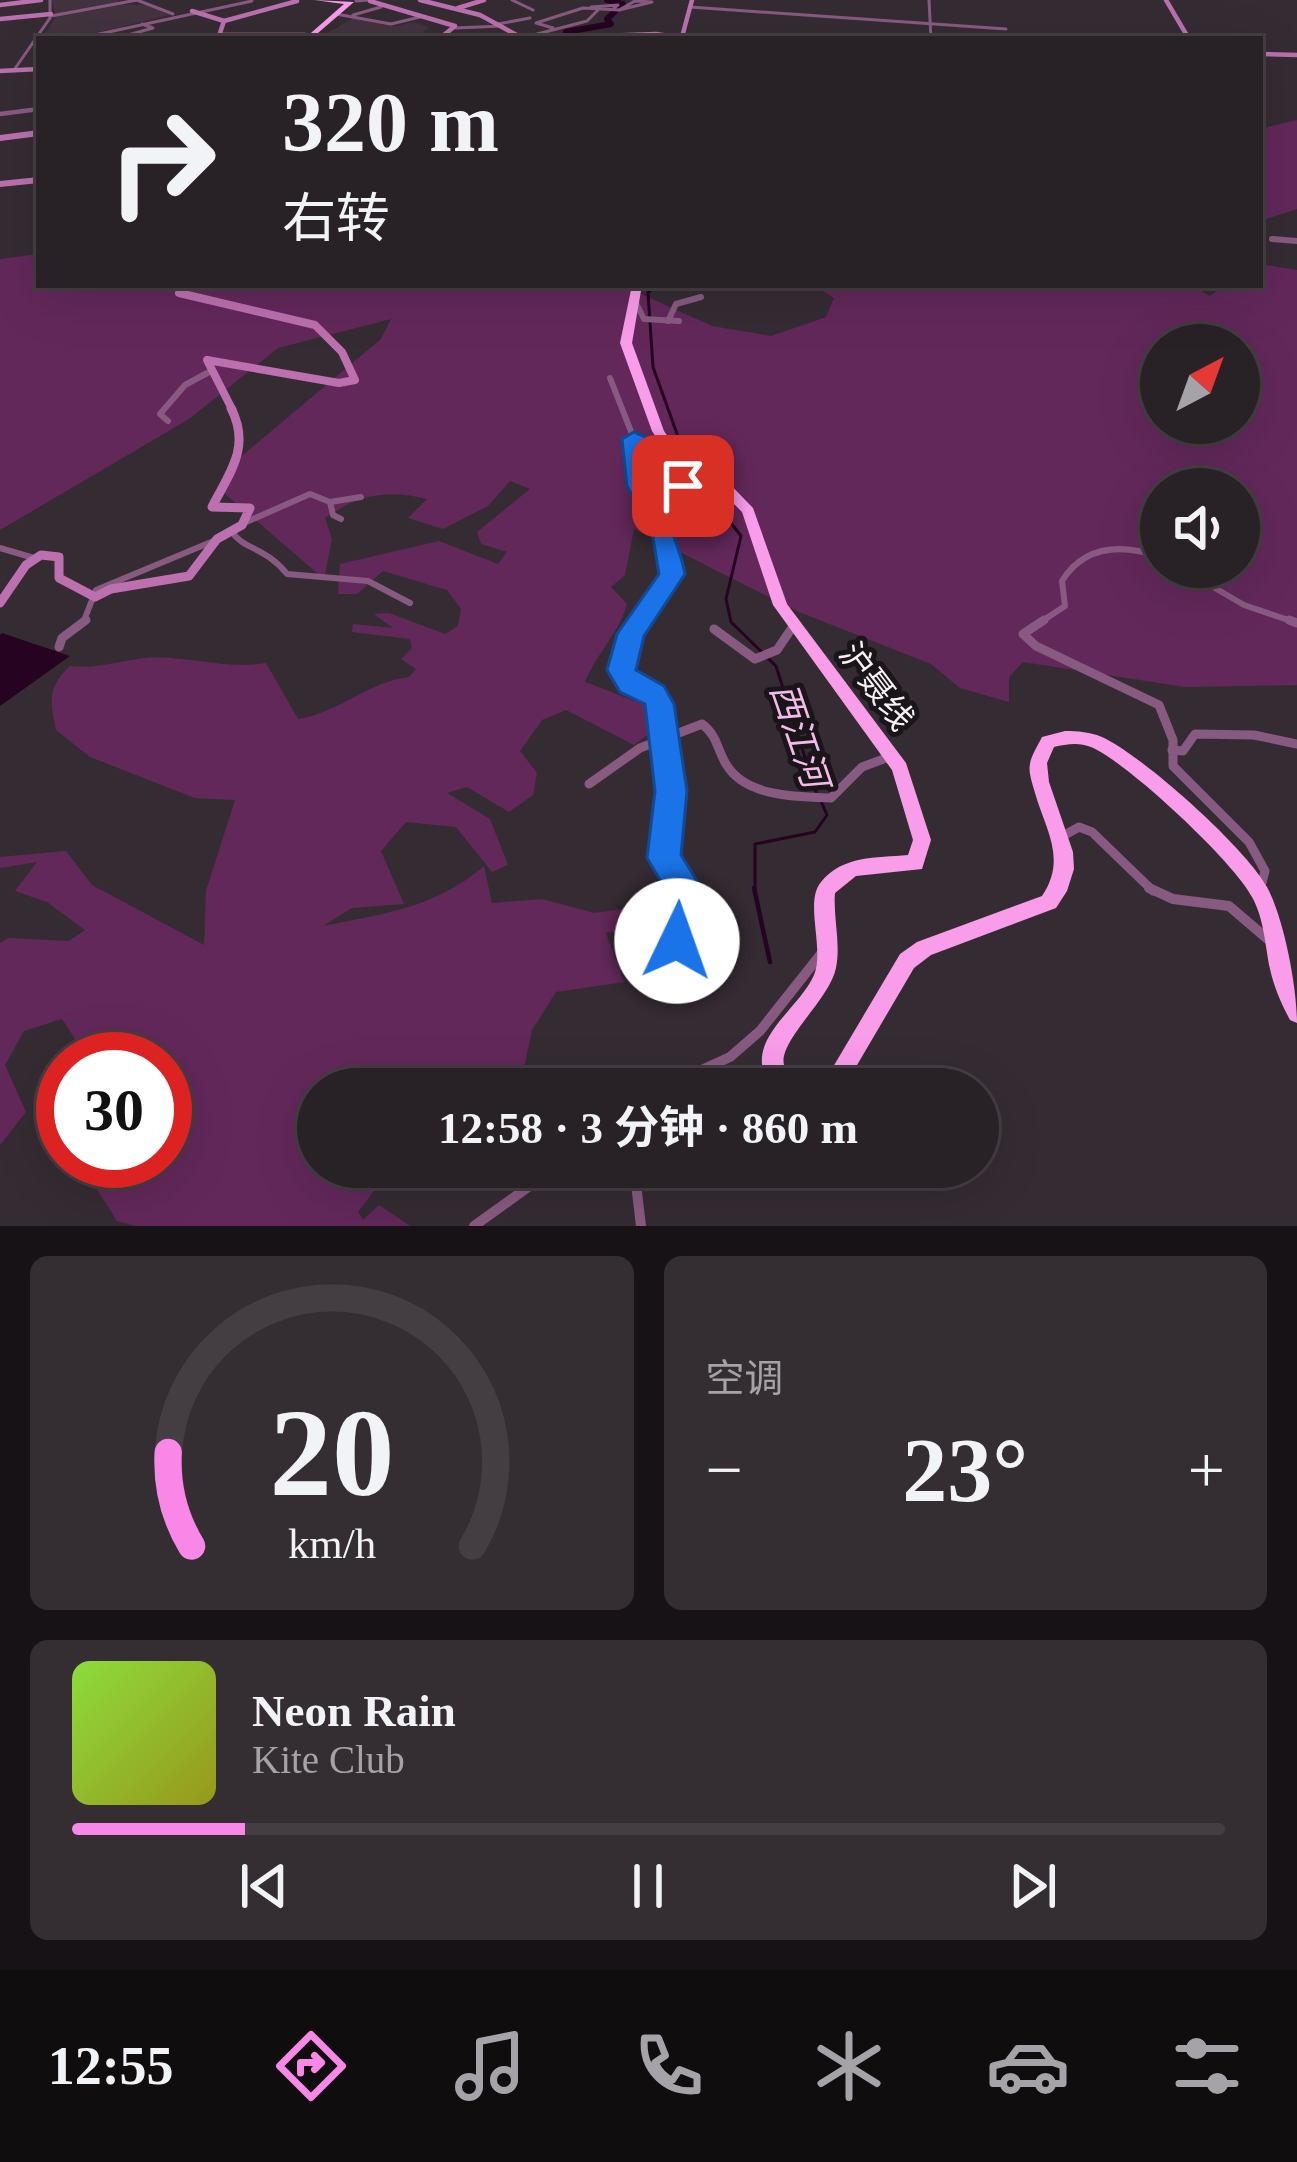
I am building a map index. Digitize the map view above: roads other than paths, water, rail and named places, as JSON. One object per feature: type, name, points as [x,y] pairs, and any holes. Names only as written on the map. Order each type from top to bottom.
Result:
[{"type":"highway","points":[[317,0],[347,5]]},
{"type":"highway","points":[[305,36],[347,5]]},
{"type":"highway","name":"沪聂线","points":[[636,288],[626,343],[658,431],[678,460],[706,473],[748,511],[775,597],[893,756],[916,812],[921,856],[914,862],[852,868],[835,878],[824,896],[824,977],[775,1045],[776,1068]]},
{"type":"highway","points":[[843,1068],[907,961],[924,947],[1049,902],[1068,869],[1040,781],[1038,756],[1057,739],[1093,741],[1123,758],[1228,853],[1258,889],[1282,986],[1297,1013]]},
{"type":"street","points":[[4,3],[41,0]]},
{"type":"street","points":[[39,36],[51,15],[50,0]]},
{"type":"street","points":[[96,0],[103,6]]},
{"type":"street","points":[[0,19],[136,0],[174,15]]},
{"type":"street","points":[[88,36],[251,0],[273,8]]},
{"type":"street","points":[[192,10],[224,21],[301,0]]},
{"type":"street","points":[[347,5],[369,0],[455,28],[530,17]]},
{"type":"street","points":[[420,0],[500,25],[516,36]]},
{"type":"street","points":[[352,16],[391,24],[484,0]]},
{"type":"street","points":[[512,0],[533,10]]},
{"type":"street","points":[[929,0],[931,36]]},
{"type":"street","points":[[1164,0],[1184,36]]},
{"type":"street","points":[[684,36],[691,4],[1006,29]]},
{"type":"street","points":[[347,5],[362,12]]},
{"type":"street","points":[[347,5],[352,16]]},
{"type":"street","points":[[352,16],[384,6]]},
{"type":"street","points":[[529,36],[586,20],[594,8]]},
{"type":"street","points":[[553,28],[536,22],[594,8],[615,10]]},
{"type":"street","points":[[570,12],[586,20]]},
{"type":"street","points":[[562,14],[586,20]]},
{"type":"street","points":[[554,16],[586,20]]},
{"type":"street","points":[[219,36],[224,21]]},
{"type":"street","points":[[124,36],[153,28],[141,23]]},
{"type":"street","points":[[443,36],[455,28]]},
{"type":"street","points":[[14,70],[36,42]]},
{"type":"street","points":[[26,53],[36,53]]},
{"type":"street","points":[[1263,54],[1297,55]]},
{"type":"street","points":[[0,71],[36,69]]},
{"type":"street","points":[[0,114],[36,109]]},
{"type":"street","points":[[0,138],[36,133]]},
{"type":"street","points":[[0,183],[36,179]]},
{"type":"street","points":[[1272,239],[1297,241]]},
{"type":"street","points":[[181,288],[179,293],[314,325],[356,376],[339,382],[217,358],[207,361],[208,372],[244,428],[242,448],[212,508],[250,508],[243,523]]},
{"type":"street","points":[[668,321],[676,304],[701,297]]},
{"type":"street","points":[[634,300],[639,314],[655,322],[679,321]]},
{"type":"street","points":[[168,421],[160,415],[178,391],[208,372]]},
{"type":"street","points":[[610,378],[634,439],[639,486],[664,532],[672,574],[631,634],[622,670],[631,684],[654,694],[663,741],[671,791],[664,858],[680,881],[683,910],[670,954]]},
{"type":"street","points":[[634,439],[678,460],[683,486],[706,494]]},
{"type":"street","points":[[89,597],[160,560],[191,554],[243,523],[310,494],[330,502],[361,497]]},
{"type":"street","points":[[330,502],[333,515],[341,519]]},
{"type":"street","points":[[232,532],[238,541],[270,552],[287,574],[368,580],[410,603]]},
{"type":"street","points":[[0,548],[34,558],[56,554],[59,578],[89,597],[189,576],[217,539]]},
{"type":"street","points":[[1140,554],[1110,549],[1087,553],[1062,581],[1065,606],[1060,613],[1023,634],[1036,646],[1159,706],[1173,740],[1179,776],[1249,842],[1265,871],[1258,889]]},
{"type":"street","points":[[0,603],[34,558]]},
{"type":"street","points":[[1216,588],[1244,604],[1297,623]]},
{"type":"street","points":[[59,647],[62,638],[86,621],[89,597]]},
{"type":"street","points":[[714,629],[743,655],[769,657],[794,625]]},
{"type":"street","points":[[589,784],[640,748],[702,724],[717,736],[726,766],[778,794],[819,798],[862,767],[893,756]]},
{"type":"street","points":[[1172,750],[1184,752],[1195,734],[1254,735],[1297,744]]},
{"type":"street","points":[[1060,839],[1079,827],[1095,831],[1115,846],[1155,892],[1169,899],[1227,905],[1272,943]]},
{"type":"street","points":[[706,1068],[730,1057],[760,1031],[826,948]]},
{"type":"street","points":[[473,1226],[520,1188]]},
{"type":"street","points":[[636,1188],[641,1226]]},
{"type":"waterway","name":"西江河","points":[[566,32],[611,24],[607,19],[623,4],[607,0]]},
{"type":"waterway","name":"西江河","points":[[652,288],[648,293],[653,367],[685,456]]},
{"type":"waterway","name":"西江河","points":[[687,466],[741,536],[726,599],[731,622],[776,666],[816,792]]},
{"type":"waterway","name":"西江河","points":[[755,891],[755,844],[815,832],[827,815],[821,801]]},
{"type":"waterway","name":"西江河","points":[[754,888],[770,962]]}]
